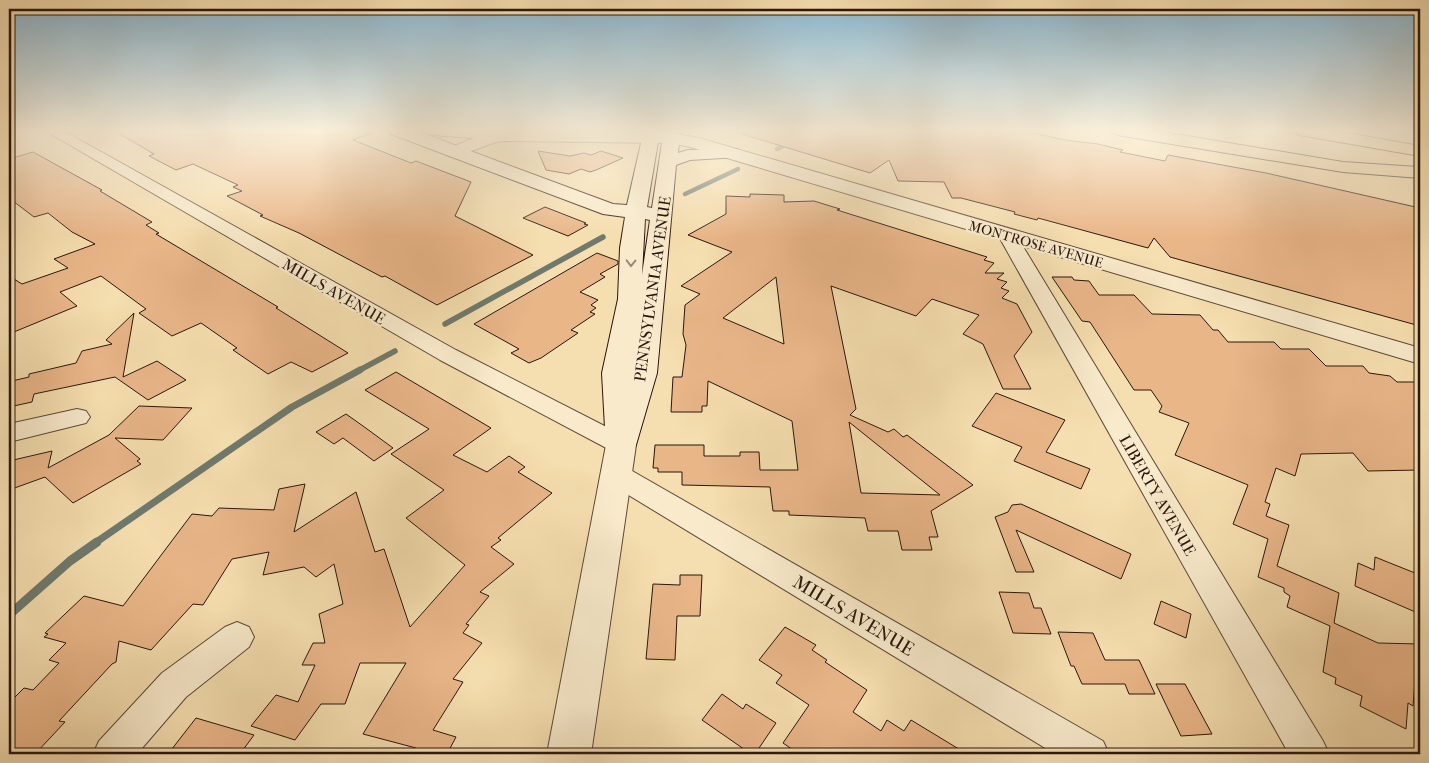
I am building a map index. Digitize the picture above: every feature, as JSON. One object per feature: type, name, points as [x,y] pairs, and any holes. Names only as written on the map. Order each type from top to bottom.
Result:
[{"type":"highway","points":[[1335,166],[1419,173]]},
{"type":"highway","points":[[1378,166],[1419,173]]},
{"type":"main road","points":[[491,166],[610,210],[649,214]]},
{"type":"main road","name":"PENNSYLVANIA AVENUE","points":[[569,754],[619,460],[643,373],[651,166]]},
{"type":"main road","name":"PENNSYLVANIA AVENUE","points":[[649,214],[668,166]]},
{"type":"main road","name":"MONTROSE AVENUE","points":[[774,166],[1420,356]]},
{"type":"street","name":"MILLS AVENUE","points":[[114,166],[448,355],[1090,754]]},
{"type":"street","name":"LIBERTY AVENUE","points":[[1006,235],[1310,754]]},
{"type":"street","points":[[9,432],[77,418]]},
{"type":"street","points":[[112,754],[174,685],[237,637]]},
{"type":"building","points":[[9,166],[58,166],[102,190],[100,191],[152,222],[146,225],[159,233],[156,234],[278,307],[276,308],[348,353],[312,372],[291,362],[268,374],[233,350],[237,348],[201,323],[172,336],[139,313],[146,309],[101,276],[60,292],[77,306],[9,334],[9,276],[22,284],[68,268],[54,259],[95,244],[72,232],[48,213],[34,217],[9,198]]},
{"type":"building","points":[[168,166],[188,166],[176,170]]},
{"type":"building","points":[[196,166],[428,166],[471,182],[455,216],[533,255],[437,305],[385,276],[382,277],[299,233],[260,216],[263,215],[227,196],[242,191],[233,187],[238,185]]},
{"type":"building","points":[[544,166],[606,166],[590,172],[581,169],[569,174],[546,170]]},
{"type":"building","points":[[846,166],[881,166],[870,173]]},
{"type":"building","points":[[891,166],[1226,166],[1420,208],[1420,326],[1170,257],[1154,238],[1148,248],[1038,218],[1037,220],[1014,214],[1015,212],[961,198],[952,198],[944,182],[898,181]]},
{"type":"building","points":[[750,194],[784,195],[784,202],[814,201],[987,257],[984,260],[994,263],[985,273],[1004,273],[997,279],[1007,282],[1001,288],[1009,291],[1002,298],[1017,304],[1032,332],[1014,356],[1031,389],[1003,389],[983,344],[963,334],[979,315],[932,299],[916,316],[831,286],[856,409],[850,415],[888,432],[894,429],[903,437],[907,435],[973,485],[931,511],[938,537],[929,537],[932,550],[902,550],[898,531],[868,531],[865,518],[789,515],[789,511],[773,511],[770,487],[682,485],[682,472],[658,472],[658,468],[653,468],[655,445],[704,445],[704,456],[740,456],[740,452],[759,452],[760,470],[798,470],[792,421],[708,381],[707,406],[702,406],[702,412],[671,412],[673,377],[682,377],[686,345],[683,334],[685,305],[700,294],[681,286],[732,252],[688,235],[726,214],[726,196],[750,197]],"holes":[[[776,277],[784,344],[723,318]],[[849,422],[940,495],[861,493]]]},
{"type":"building","points":[[545,207],[588,225],[568,236],[523,218]]},
{"type":"building","points":[[597,253],[618,261],[618,264],[600,274],[605,277],[580,292],[598,300],[591,305],[596,308],[590,312],[595,314],[571,330],[578,333],[541,358],[529,363],[511,353],[519,349],[474,324]]},
{"type":"building","points":[[1052,277],[1072,277],[1074,280],[1089,281],[1099,295],[1134,295],[1152,314],[1200,315],[1213,330],[1218,330],[1228,342],[1274,342],[1281,349],[1309,349],[1326,366],[1363,366],[1369,373],[1390,376],[1397,382],[1420,382],[1420,470],[1368,471],[1353,453],[1301,454],[1295,476],[1276,468],[1265,502],[1270,504],[1266,516],[1289,525],[1277,566],[1339,593],[1334,623],[1378,643],[1418,644],[1413,706],[1408,703],[1406,729],[1360,706],[1362,696],[1335,684],[1336,678],[1323,672],[1330,626],[1287,607],[1290,596],[1284,592],[1284,588],[1258,577],[1268,539],[1233,524],[1248,485],[1175,455],[1189,423],[1159,412],[1162,406],[1151,390],[1134,390],[1090,322],[1082,321]]},
{"type":"building","points":[[134,313],[123,377],[157,361],[186,380],[148,400],[115,377],[34,394],[32,402],[9,407],[9,392],[12,381],[29,377],[29,374],[76,363],[82,351],[112,344],[106,340]]},
{"type":"building","points":[[396,372],[491,428],[453,455],[487,472],[509,456],[525,467],[518,472],[552,493],[498,538],[501,540],[491,547],[514,564],[480,592],[489,596],[466,624],[469,625],[463,633],[482,643],[453,679],[463,682],[433,730],[456,737],[447,754],[413,754],[416,748],[363,734],[406,663],[360,663],[345,704],[321,704],[295,740],[251,726],[276,695],[298,702],[315,665],[302,665],[313,643],[325,643],[319,614],[343,604],[334,564],[316,577],[304,567],[263,575],[269,552],[232,559],[203,605],[193,604],[151,650],[119,641],[116,662],[59,721],[65,722],[35,754],[9,754],[9,703],[24,688],[33,690],[59,663],[49,660],[66,643],[44,637],[48,634],[45,633],[84,596],[123,606],[192,514],[212,516],[219,508],[274,510],[279,489],[305,484],[294,532],[356,492],[375,552],[384,549],[410,627],[465,565],[406,518],[444,490],[391,454],[429,429],[365,390]]},
{"type":"building","points":[[996,393],[1065,420],[1046,452],[1090,469],[1081,489],[1014,461],[1022,447],[972,426]]},
{"type":"building","points":[[139,406],[192,408],[163,440],[115,438],[140,459],[137,461],[141,464],[73,503],[45,477],[9,490],[9,461],[52,451],[48,468],[109,435]]},
{"type":"building","points":[[346,414],[393,448],[374,461],[343,438],[334,444],[316,432]]},
{"type":"building","points":[[1021,504],[1131,554],[1121,579],[1016,530],[1034,572],[1016,572],[995,517],[1008,512],[1012,505]]},
{"type":"building","points":[[1375,557],[1420,575],[1420,614],[1355,586],[1358,563],[1374,570]]},
{"type":"building","points":[[680,575],[702,575],[700,616],[677,616],[675,660],[646,659],[653,584],[680,585]]},
{"type":"building","points":[[999,592],[1029,593],[1034,608],[1041,608],[1051,634],[1013,633]]},
{"type":"building","points":[[1161,601],[1191,614],[1186,638],[1154,624]]},
{"type":"building","points":[[785,627],[816,645],[812,650],[827,660],[825,662],[867,690],[853,712],[881,731],[887,720],[904,731],[911,720],[967,754],[799,754],[783,743],[809,705],[776,683],[782,675],[759,660]]},
{"type":"building","points":[[1058,632],[1093,633],[1105,660],[1139,660],[1155,694],[1129,694],[1125,684],[1082,684],[1074,666],[1071,666]]},
{"type":"building","points":[[1156,684],[1185,684],[1212,734],[1181,736]]},
{"type":"building","points":[[722,694],[743,709],[746,704],[776,723],[755,754],[751,754],[702,720]]},
{"type":"building","points":[[196,718],[254,735],[240,754],[168,754]]},
{"type":"waterway","points":[[685,194],[738,169]]},
{"type":"waterway","points":[[445,324],[603,237]]},
{"type":"waterway","points":[[358,371],[395,351]]},
{"type":"waterway","points":[[95,543],[292,407],[360,370]]},
{"type":"waterway","points":[[9,615],[70,561],[97,542]]}]
